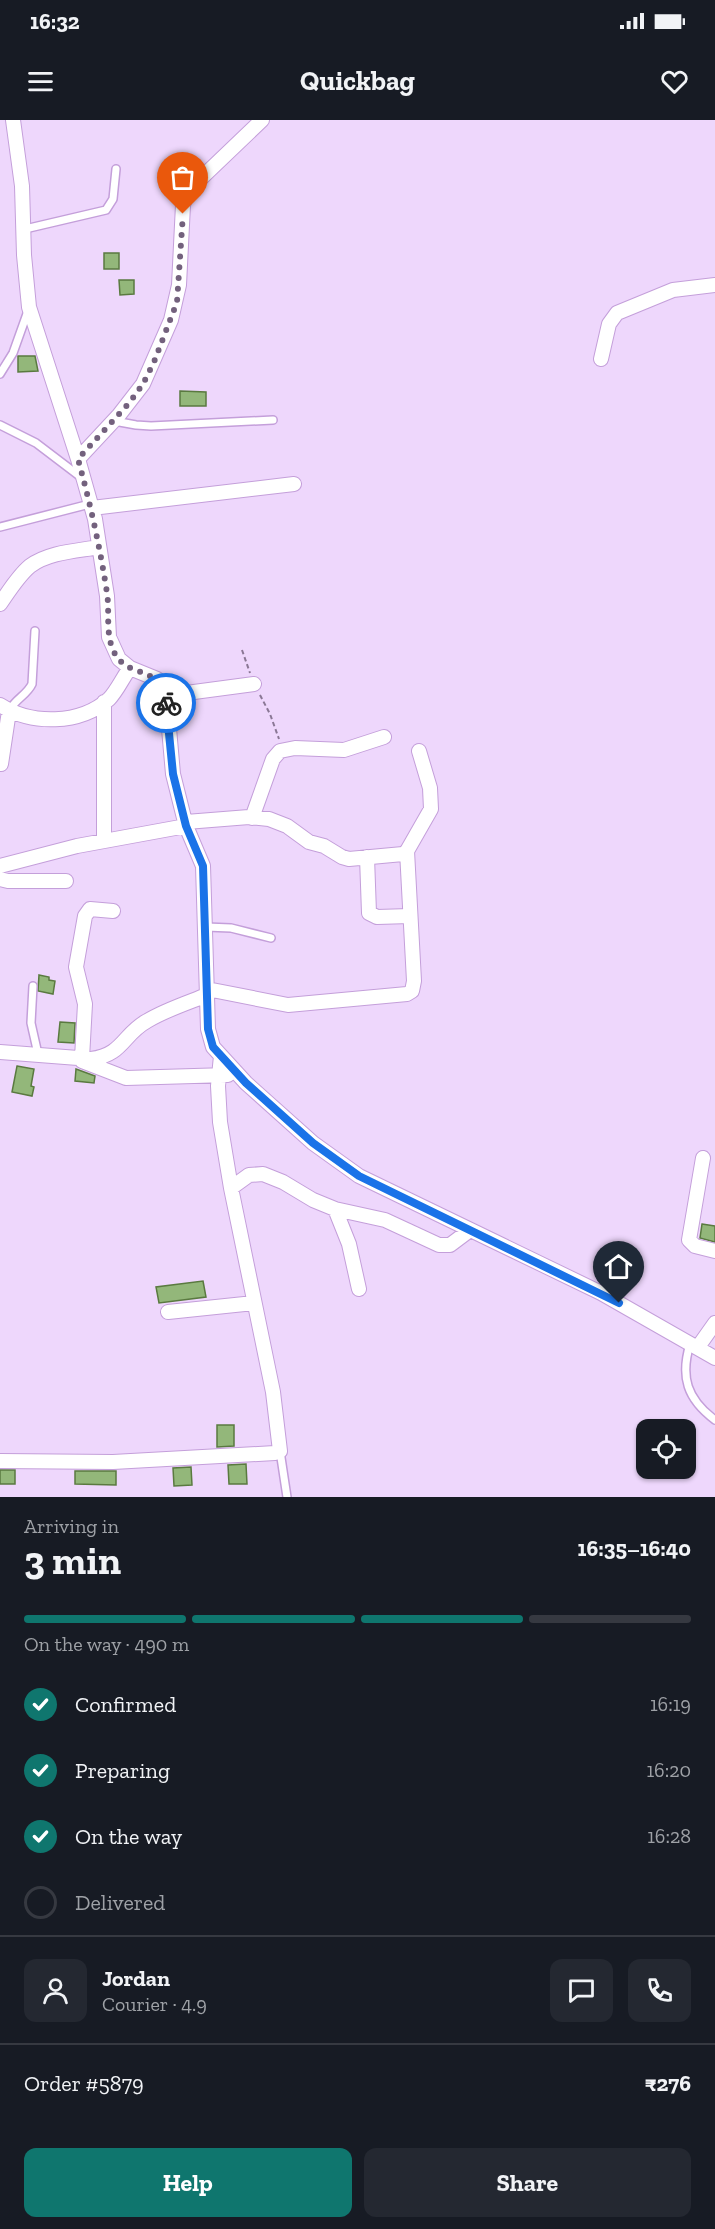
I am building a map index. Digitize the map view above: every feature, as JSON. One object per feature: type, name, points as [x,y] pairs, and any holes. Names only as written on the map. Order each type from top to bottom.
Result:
[{"type":"street","points":[[13,120],[22,186],[24,255],[29,307],[91,506],[107,596],[109,637],[119,659],[130,668],[157,679],[164,690],[173,774],[186,824],[203,866],[208,1029],[213,1047],[239,1075],[313,1143],[359,1176],[601,1293],[715,1358]]},
{"type":"street","points":[[78,459],[114,421],[143,384],[171,320],[179,285],[183,205],[186,196],[193,186],[262,120]]},
{"type":"street","points":[[601,359],[609,324],[617,313],[673,290],[715,285]]},
{"type":"street","points":[[91,506],[294,484]]},
{"type":"street","points":[[0,604],[31,565],[58,554],[99,547]]},
{"type":"street","points":[[1,764],[5,708],[36,719],[64,719],[94,710],[110,698],[130,668]]},
{"type":"street","points":[[164,696],[254,684]]},
{"type":"street","points":[[104,702],[104,841]]},
{"type":"street","points":[[252,818],[273,759],[283,750],[295,748],[344,750],[384,737]]},
{"type":"street","points":[[0,1052],[78,1058],[105,1057],[146,1021],[207,992],[288,1005],[407,994],[412,991],[414,981],[406,852],[431,809],[430,788],[419,751]]},
{"type":"street","points":[[0,866],[186,824],[252,818],[269,819],[287,826],[309,842],[324,846],[342,857],[398,855],[406,852]]},
{"type":"street","points":[[367,857],[369,913],[377,917],[410,916]]},
{"type":"street","points":[[0,879],[66,881]]},
{"type":"street","points":[[78,1058],[85,1004],[76,967],[84,916],[90,909],[113,911]]},
{"type":"street","points":[[0,1461],[113,1462],[280,1451],[273,1392],[231,1188],[220,1122],[221,1056]]},
{"type":"street","points":[[78,1058],[126,1078],[239,1075]]},
{"type":"street","points":[[703,1158],[690,1240],[695,1246],[715,1251]]},
{"type":"street","points":[[231,1188],[249,1175],[263,1174],[335,1209],[385,1220],[445,1246],[470,1230]]},
{"type":"street","points":[[335,1209],[350,1244],[359,1289]]},
{"type":"street","points":[[168,1312],[254,1303]]},
{"type":"street","points":[[694,1345],[715,1323]]},
{"type":"lane","points":[[25,229],[106,210],[113,199],[116,169]]},
{"type":"lane","points":[[0,374],[13,353],[29,307]]},
{"type":"lane","points":[[114,421],[151,426],[273,420]]},
{"type":"lane","points":[[0,425],[36,443],[84,480]]},
{"type":"lane","points":[[0,527],[91,506]]},
{"type":"lane","points":[[5,708],[31,688],[35,631]]},
{"type":"lane","points":[[206,927],[231,928],[271,938]]},
{"type":"lane","points":[[33,986],[31,1023],[38,1054]]},
{"type":"lane","points":[[694,1345],[685,1365],[686,1381],[704,1411],[715,1420]]},
{"type":"lane","points":[[280,1451],[287,1497]]},
{"type":"path","points":[[242,650],[283,750]]},
{"type":"building","points":[[104,253],[119,253],[119,269],[104,269]]},
{"type":"building","points":[[119,280],[134,280],[134,294],[120,295]]},
{"type":"building","points":[[18,356],[35,356],[38,371],[18,372]]},
{"type":"building","points":[[180,391],[206,392],[206,406],[180,406]]},
{"type":"building","points":[[39,975],[55,981],[53,994],[38,991]]},
{"type":"building","points":[[60,1022],[75,1023],[74,1043],[58,1042]]},
{"type":"building","points":[[17,1066],[34,1069],[32,1096],[12,1092]]},
{"type":"building","points":[[76,1069],[95,1076],[94,1083],[75,1081]]},
{"type":"building","points":[[702,1224],[715,1226],[715,1242],[700,1238]]},
{"type":"building","points":[[203,1281],[206,1297],[159,1303],[156,1287]]},
{"type":"building","points":[[217,1425],[234,1425],[234,1446],[217,1447]]},
{"type":"building","points":[[246,1464],[247,1484],[229,1484],[228,1465]]},
{"type":"building","points":[[191,1467],[192,1485],[174,1486],[173,1468]]},
{"type":"building","points":[[0,1470],[15,1470],[15,1484],[0,1484]]},
{"type":"building","points":[[75,1471],[116,1471],[116,1485],[75,1484]]},
{"type":"way so far","points":[[166,703],[164,690],[157,679],[130,668],[114,652],[109,637],[107,596],[95,519],[78,459],[130,402],[143,384],[154,362],[177,302],[183,214]]},
{"type":"route","points":[[166,703],[173,774],[186,826],[194,840],[203,866],[208,1029],[213,1047],[246,1083],[313,1143],[359,1176],[619,1303]]}]
